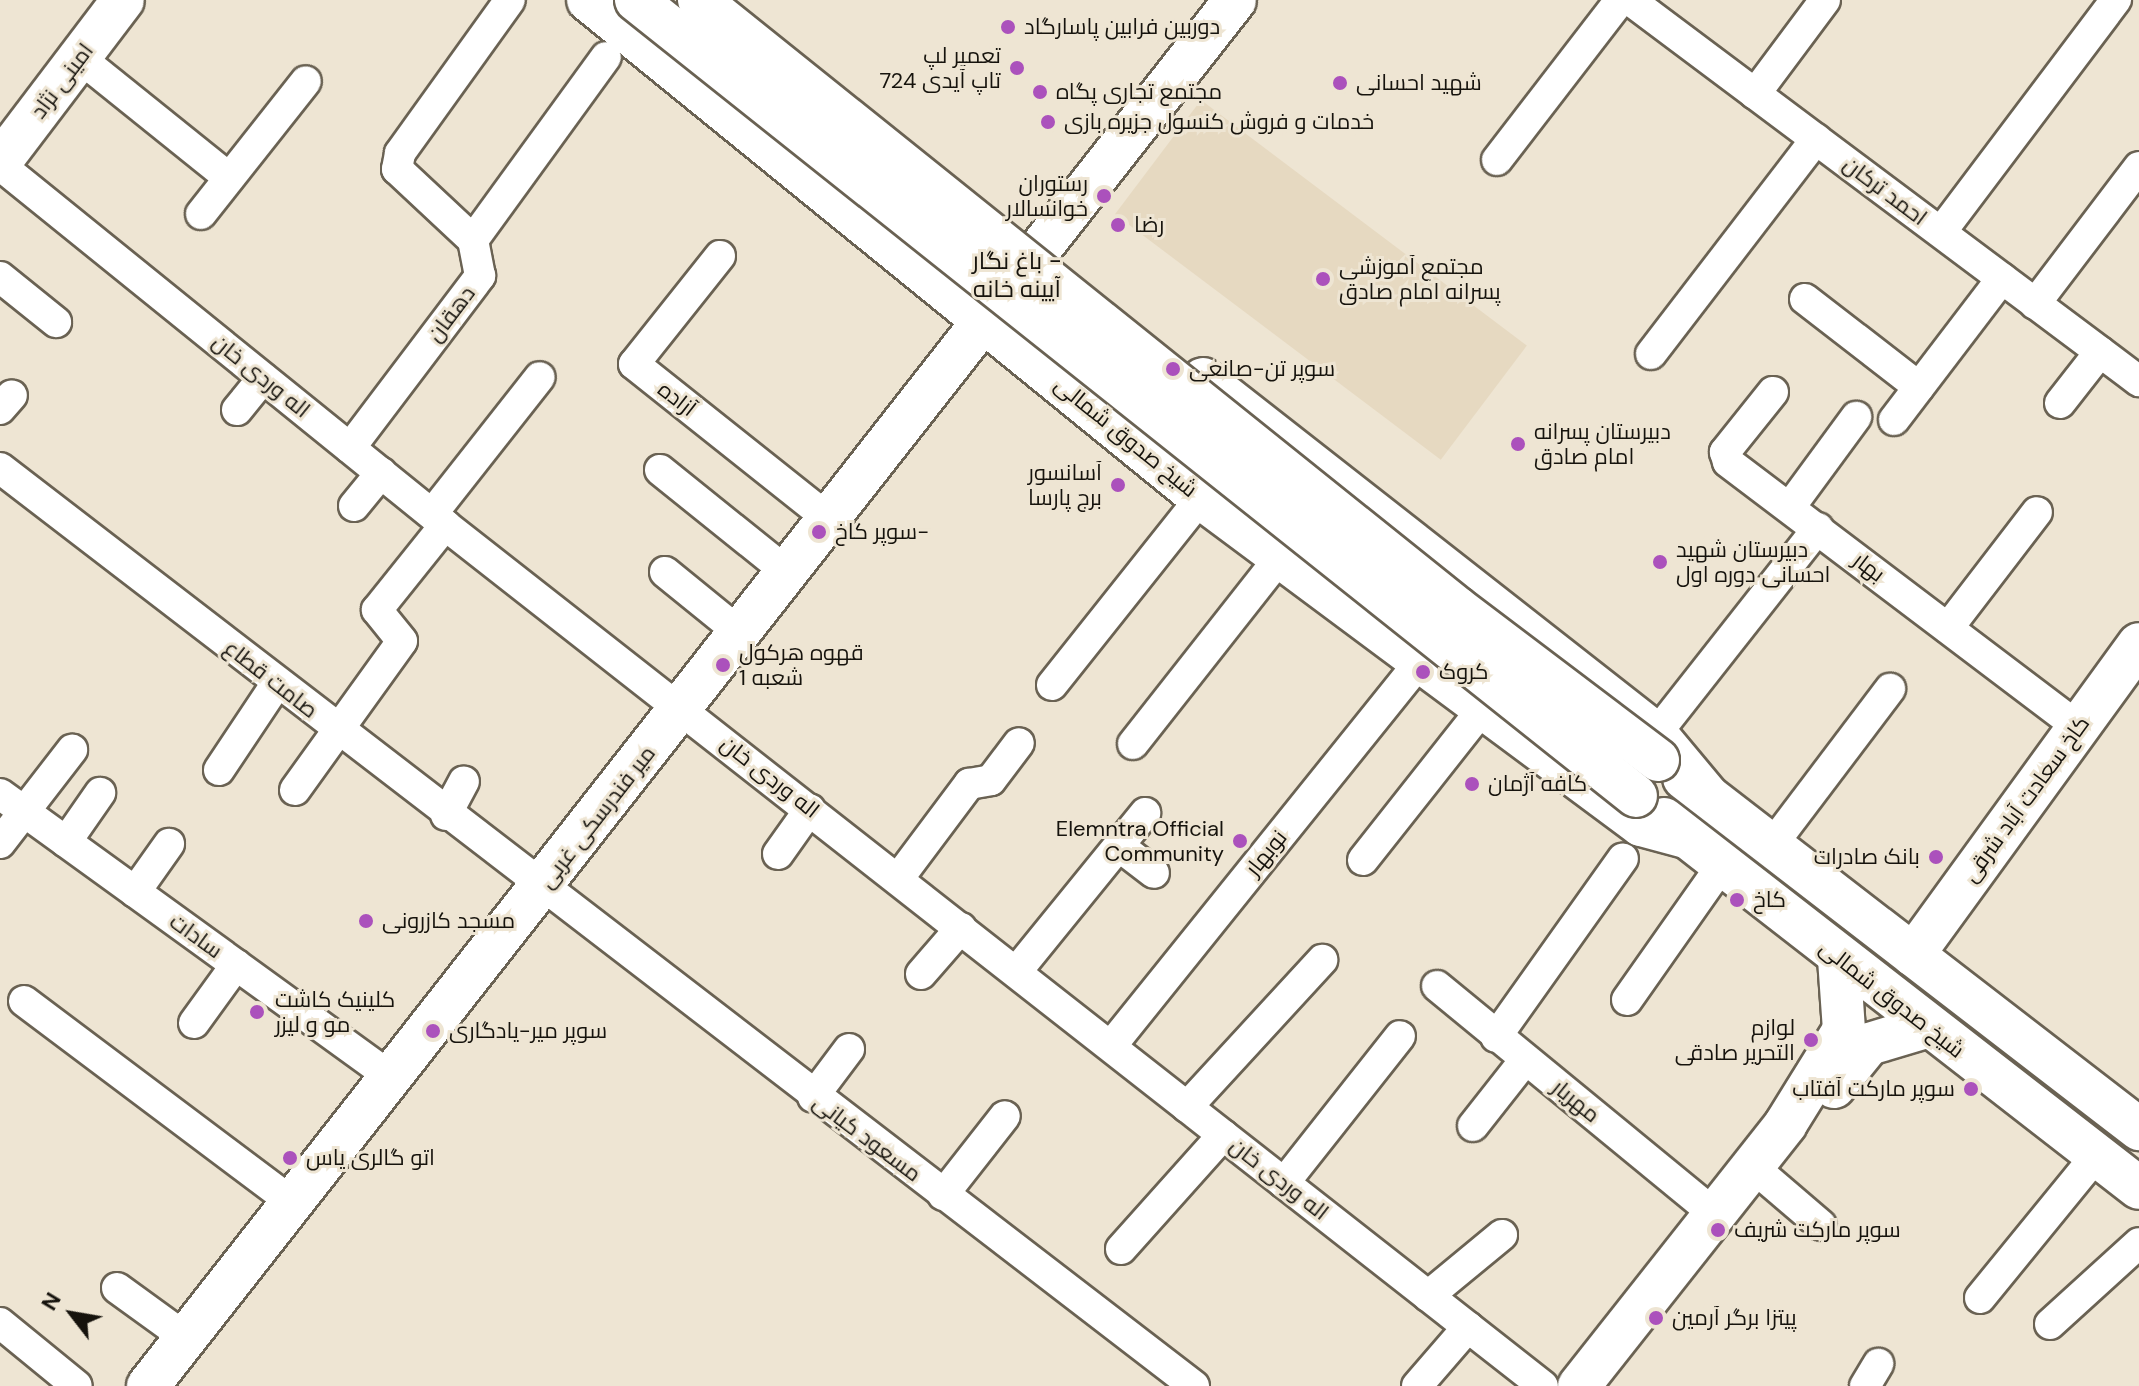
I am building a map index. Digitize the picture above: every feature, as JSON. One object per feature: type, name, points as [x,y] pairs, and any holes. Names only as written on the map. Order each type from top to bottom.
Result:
[{"type":"main road","name":"امینی نژاد","points":[[0,164],[123,0]]},
{"type":"main road","name":"شیخ صدوق شمالی","points":[[588,0],[1201,498],[1641,825],[1686,837]]},
{"type":"main road","name":"شیخ صدوق شمالی","points":[[636,0],[1926,1027],[2139,1188]]},
{"type":"main road","points":[[699,0],[1457,608],[1657,747]]},
{"type":"main road","points":[[724,0],[1657,747],[1707,795],[1913,955],[2134,1115]]},
{"type":"main road","name":"میر فندرسکی غربی","points":[[148,1386],[541,890],[1235,0]]},
{"type":"main road","points":[[929,278],[956,273],[976,256],[987,232],[984,206]]},
{"type":"main road","points":[[1038,366],[1028,348],[1035,308],[1060,291],[1091,291]]},
{"type":"main road","name":"کاخ سعادت آباد شرقی","points":[[1913,955],[2139,644]]},
{"type":"main road","points":[[1579,1386],[1785,1125],[1844,1030],[1839,958]]},
{"type":"main road","points":[[1785,1125],[1805,1121],[1869,1044],[1926,1027]]},
{"type":"street","points":[[510,0],[400,153],[397,169],[473,240],[606,57]]},
{"type":"street","points":[[1497,160],[1620,0]]},
{"type":"street","name":"احمد ترکان","points":[[1630,0],[2139,381]]},
{"type":"street","points":[[1755,94],[1825,0]]},
{"type":"street","points":[[1941,232],[2116,0]]},
{"type":"street","points":[[80,58],[229,178]]},
{"type":"street","points":[[201,214],[306,81]]},
{"type":"street","points":[[1651,354],[1816,139]]},
{"type":"street","name":"اله وردی خان","points":[[0,164],[438,520],[682,708],[1543,1386]]},
{"type":"street","points":[[2035,304],[2139,167]]},
{"type":"street","name":"دهقان","points":[[350,448],[480,276],[473,240]]},
{"type":"street","name":"آزاده","points":[[720,256],[634,364],[829,519]]},
{"type":"street","points":[[0,277],[56,322]]},
{"type":"street","points":[[1894,420],[2002,278]]},
{"type":"street","points":[[1805,299],[1919,387]]},
{"type":"street","points":[[2060,403],[2100,352]]},
{"type":"street","points":[[295,790],[402,641],[377,610],[540,377]]},
{"type":"street","points":[[237,410],[263,378]]},
{"type":"street","name":"بهار","points":[[1773,392],[1725,458],[2079,727]]},
{"type":"street","points":[[1790,507],[1856,417]]},
{"type":"street","points":[[660,470],[788,573]]},
{"type":"street","name":"صامت قطاع","points":[[1,471],[541,890]]},
{"type":"street","points":[[354,506],[381,473]]},
{"type":"street","points":[[1052,685],[1201,498]]},
{"type":"street","points":[[1948,628],[2037,512]]},
{"type":"street","points":[[1657,747],[1818,528]]},
{"type":"street","points":[[1133,744],[1281,556]]},
{"type":"street","points":[[665,572],[740,633]]},
{"type":"street","name":"نوبهار","points":[[1111,1046],[1421,660]]},
{"type":"street","points":[[219,770],[277,683]]},
{"type":"street","points":[[1772,845],[1890,689]]},
{"type":"street","points":[[1363,860],[1484,707]]},
{"type":"street","points":[[898,879],[969,784],[991,780],[1019,743]]},
{"type":"street","points":[[0,843],[72,750]]},
{"type":"street","points":[[446,815],[464,781]]},
{"type":"street","points":[[66,842],[100,793]]},
{"type":"street","name":"سادات","points":[[0,794],[392,1078]]},
{"type":"street","points":[[778,854],[810,809]]},
{"type":"street","points":[[1016,972],[1145,813]]},
{"type":"street","points":[[135,892],[169,844]]},
{"type":"street","points":[[1119,846],[1154,873]]},
{"type":"street","points":[[1496,1037],[1623,858]]},
{"type":"street","points":[[1627,1000],[1722,865]]},
{"type":"street","name":"مسعود کیانی","points":[[541,890],[1194,1386]]},
{"type":"street","points":[[921,974],[961,928]]},
{"type":"street","points":[[1187,1107],[1322,960]]},
{"type":"street","points":[[194,1023],[236,965]]},
{"type":"street","name":"مهریار","points":[[1437,986],[1716,1215]]},
{"type":"street","points":[[24,1001],[293,1203]]},
{"type":"street","points":[[1284,1183],[1400,1036]]},
{"type":"street","points":[[813,1097],[849,1049]]},
{"type":"street","points":[[1473,1126],[1525,1060]]},
{"type":"street","points":[[943,1195],[1005,1116]]},
{"type":"street","points":[[1121,1249],[1223,1135]]},
{"type":"street","points":[[1980,1298],[2095,1157]]},
{"type":"street","points":[[1753,1167],[1821,1225]]},
{"type":"street","points":[[1428,1296],[1502,1235]]},
{"type":"street","points":[[2050,1324],[2139,1243]]},
{"type":"street","points":[[117,1288],[186,1338]]},
{"type":"street","points":[[0,1323],[77,1386]]},
{"type":"street","points":[[1417,1386],[1468,1327]]},
{"type":"shaded area","name":"مجتمع آموزشی پسرانه امام صادق","points":[[1201,100],[1527,346],[1441,460],[1115,214]]},
{"type":"place","name":"دوربین فرابین پاسارگاد","points":[[1008,27]]},
{"type":"place","name":"تعمیر لپ تاپ آیدی 724","points":[[1017,68]]},
{"type":"place","name":"شهید احسانی","points":[[1340,83]]},
{"type":"place","name":"مجتمع تجاری پگاه","points":[[1040,92]]},
{"type":"place","name":"خدمات و فروش کنسول جزیره بازی","points":[[1048,122]]},
{"type":"place","name":"رستوران خوانسالار","points":[[1104,196]]},
{"type":"place","name":"رضا","points":[[1118,225]]},
{"type":"place","name":"مجتمع آموزشی پسرانه امام صادق","points":[[1323,279]]},
{"type":"place","name":"سوپر تن-صانعی","points":[[1173,369]]},
{"type":"place","name":"دبیرستان پسرانه امام صادق","points":[[1518,444]]},
{"type":"place","name":"آسانسور برج پارسا","points":[[1118,485]]},
{"type":"place","name":"سوپر کاخ-","points":[[819,532]]},
{"type":"place","name":"دبیرستان شهید احسانى دوره اول","points":[[1660,562]]},
{"type":"place","name":"قهوه هرکول شعبه 1","points":[[723,665]]},
{"type":"place","name":"کروک","points":[[1423,672]]},
{"type":"place","name":"کافه آژمان","points":[[1472,784]]},
{"type":"place","name":"Elemntra Official Community","points":[[1240,841]]},
{"type":"place","name":"بانک صادرات","points":[[1936,857]]},
{"type":"place","name":"کاخ","points":[[1737,900]]},
{"type":"place","name":"مسجد کازرونی","points":[[366,921]]},
{"type":"place","name":"کلینیک کاشت مو و لیزر","points":[[257,1012]]},
{"type":"place","name":"سوپر میر-یادگاری","points":[[433,1031]]},
{"type":"place","name":"لوازم التحریر صادقی","points":[[1811,1040]]},
{"type":"place","name":"سوپر مارکت آفتاب","points":[[1971,1089]]},
{"type":"place","name":"اتو گالری یاس","points":[[290,1158]]},
{"type":"place","name":"سوپر مارکت شریف","points":[[1718,1230]]},
{"type":"place","name":"پيتزا برگر آرمين","points":[[1656,1318]]},
{"type":"district","name":"باغ نگار - آیینه خانه","points":[[1017,275]]}]
